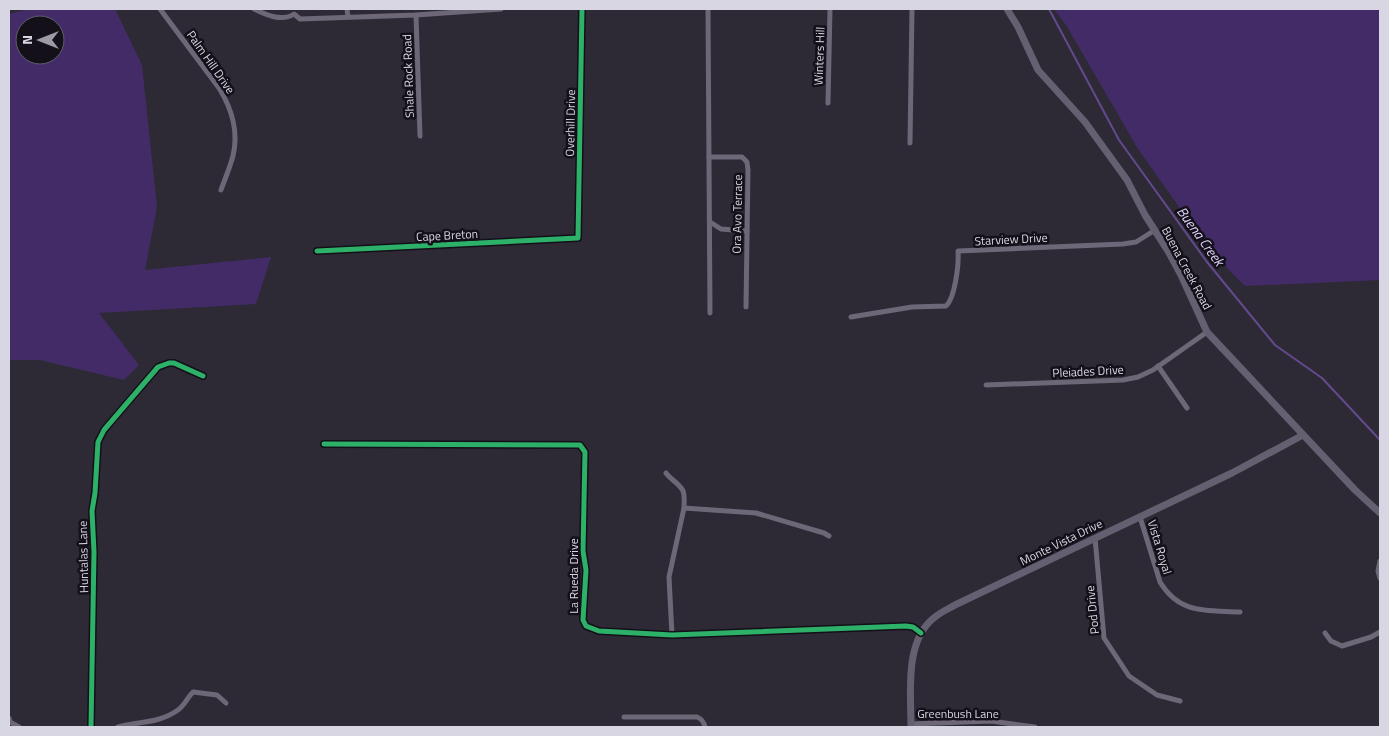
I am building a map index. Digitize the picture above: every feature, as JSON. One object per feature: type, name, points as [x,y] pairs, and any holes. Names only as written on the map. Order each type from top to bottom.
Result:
[{"type":"main road","name":"Buena Creek Road","points":[[1007,9],[1018,27],[1038,70],[1084,122],[1127,180],[1145,215],[1181,274],[1207,332],[1355,490],[1380,513]]},
{"type":"main road","name":"Monte Vista Drive","points":[[911,726],[913,654],[921,633],[934,618],[955,605],[1232,473],[1303,435]]},
{"type":"street","name":"Palm Hill Drive","points":[[160,9],[219,88],[233,116],[236,132],[233,156],[221,190]]},
{"type":"street","points":[[254,9],[280,18],[294,14],[300,18],[348,17],[501,9]]},
{"type":"street","points":[[347,9],[348,17]]},
{"type":"street","name":"Overhill Drive","points":[[578,238],[582,9]]},
{"type":"street","points":[[708,9],[710,313]]},
{"type":"street","name":"Winters Hill","points":[[828,103],[830,9]]},
{"type":"street","points":[[910,143],[912,9]]},
{"type":"street","name":"Shale Rock Road","points":[[416,14],[420,136]]},
{"type":"street","name":"Ora Avo Terrace","points":[[709,157],[742,158],[747,162],[746,307]]},
{"type":"street","points":[[710,222],[721,229],[747,230]]},
{"type":"street","name":"Starview Drive","points":[[851,317],[912,307],[946,306],[950,303],[954,285],[959,262],[958,251],[1123,244],[1136,242],[1154,230]]},
{"type":"street","name":"Cape Breton","points":[[317,251],[578,238]]},
{"type":"street","name":"Pleiades Drive","points":[[986,385],[1123,380],[1142,376],[1207,332]]},
{"type":"street","name":"Huntalas Lane","points":[[91,727],[94,552],[92,511],[98,442],[104,430],[158,367],[174,363],[203,376]]},
{"type":"street","points":[[1158,366],[1187,408]]},
{"type":"street","name":"La Rueda Drive","points":[[324,444],[580,445],[585,452],[583,551],[586,570],[584,623],[586,626],[599,631],[672,635],[906,626],[913,627],[921,633]]},
{"type":"street","points":[[666,474],[680,486],[684,493],[684,508],[669,576],[672,635]]},
{"type":"street","points":[[684,508],[756,513],[829,536]]},
{"type":"street","name":"Vista Royal","points":[[1140,516],[1160,582],[1176,601],[1195,609],[1240,612]]},
{"type":"street","name":"Pod Drive","points":[[1095,538],[1104,638],[1129,676],[1157,695],[1180,700]]},
{"type":"street","points":[[1380,561],[1378,571],[1380,578]]},
{"type":"street","points":[[1325,632],[1331,641],[1342,646],[1371,637],[1380,632]]},
{"type":"street","points":[[118,727],[153,721],[172,714],[179,710],[193,692],[217,695],[226,703]]},
{"type":"street","points":[[624,717],[697,717],[702,719],[705,727]]},
{"type":"street","points":[[9,718],[10,722],[19,727]]},
{"type":"street","name":"Greenbush Lane","points":[[911,726],[991,721],[1034,727]]},
{"type":"shaded area","points":[[28,9],[115,9],[142,65],[157,207],[145,270],[271,257],[256,304],[99,313],[139,365],[124,380],[40,360],[9,360],[9,14]]},
{"type":"shaded area","points":[[1054,9],[1380,9],[1380,280],[1245,286],[1211,252],[1138,149],[1066,25]]},
{"type":"waterway","name":"Buena Creek","points":[[1049,9],[1119,140],[1207,262],[1275,345],[1322,378],[1380,440]]},
{"type":"cycle path","points":[[317,251],[578,238],[582,9]]},
{"type":"cycle path","points":[[91,727],[94,552],[92,511],[98,442],[104,430],[158,367],[174,363],[203,376]]},
{"type":"cycle path","points":[[324,444],[580,445],[585,452],[583,551],[586,570],[583,620],[586,626],[599,631],[672,635],[906,626],[913,627],[921,633]]}]
